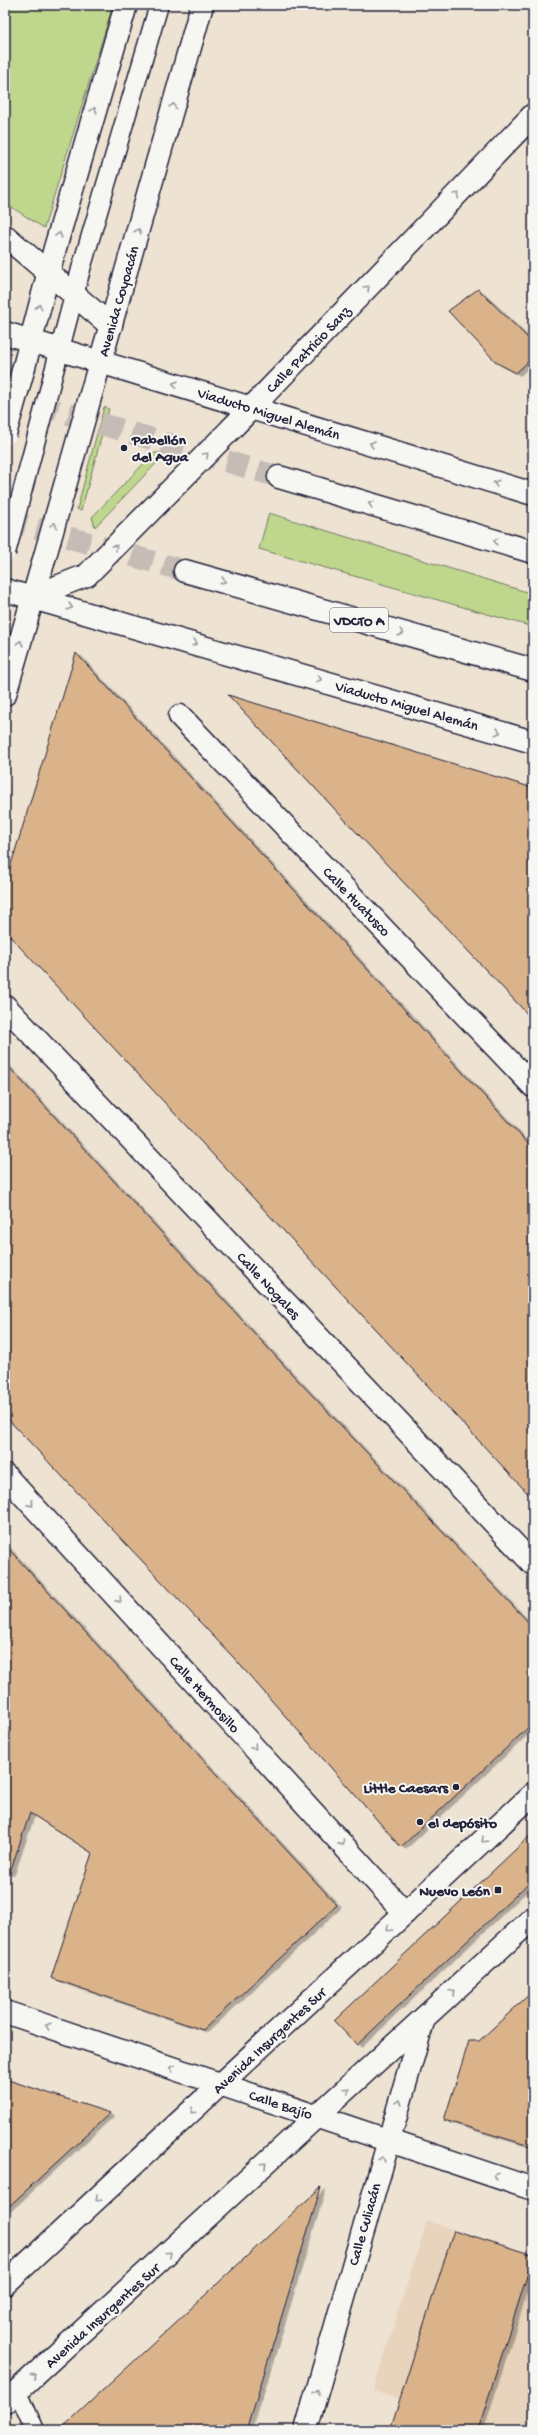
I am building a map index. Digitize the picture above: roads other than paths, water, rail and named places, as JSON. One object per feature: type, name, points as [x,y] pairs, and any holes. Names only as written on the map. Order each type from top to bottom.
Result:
[{"type":"main road","points":[[5,434],[31,341],[48,272],[126,5]]},
{"type":"main road","name":"Avenida Coyoacán","points":[[5,694],[202,5]]},
{"type":"main road","name":"Calle Patricio Sanz","points":[[34,596],[87,575],[232,428],[533,115]]},
{"type":"main road","points":[[5,236],[111,326]]},
{"type":"main road","name":"Viaducto Miguel Alemán","points":[[5,333],[100,363],[252,407],[533,494]]},
{"type":"main road","points":[[279,477],[533,552]]},
{"type":"main road","name":"VDCTO A","points":[[185,570],[533,670]]},
{"type":"main road","name":"Viaducto Miguel Alemán","points":[[5,590],[34,596],[533,742]]},
{"type":"main road","name":"Calle Huatusco","points":[[180,716],[533,1086]]},
{"type":"main road","name":"Calle Nogales","points":[[5,1006],[533,1564]]},
{"type":"main road","name":"Calle Hermosillo","points":[[5,1475],[405,1913]]},
{"type":"main road","name":"Avenida Insurgentes Sur","points":[[5,2284],[533,1794]]},
{"type":"main road","name":"Avenida Insurgentes Sur","points":[[11,2397],[533,1918]]},
{"type":"main road","name":"Calle Bajío","points":[[5,2012],[533,2188]]},
{"type":"main road","name":"Calle Culiacán","points":[[306,2430],[388,2139],[424,2018]]},
{"type":"lane","points":[[6,555],[74,294],[159,5]]},
{"type":"lane","points":[[11,2397],[35,2430]]},
{"type":"tunnel","points":[[5,395],[279,477]]},
{"type":"tunnel","points":[[5,519],[185,571]]},
{"type":"place","name":"Pabellón del Agua","points":[[124,448]]},
{"type":"place","name":"Little Caesars","points":[[456,1787]]},
{"type":"place","name":"el depósito","points":[[420,1822]]},
{"type":"place","name":"Nuevo León","points":[[498,1890]]}]
